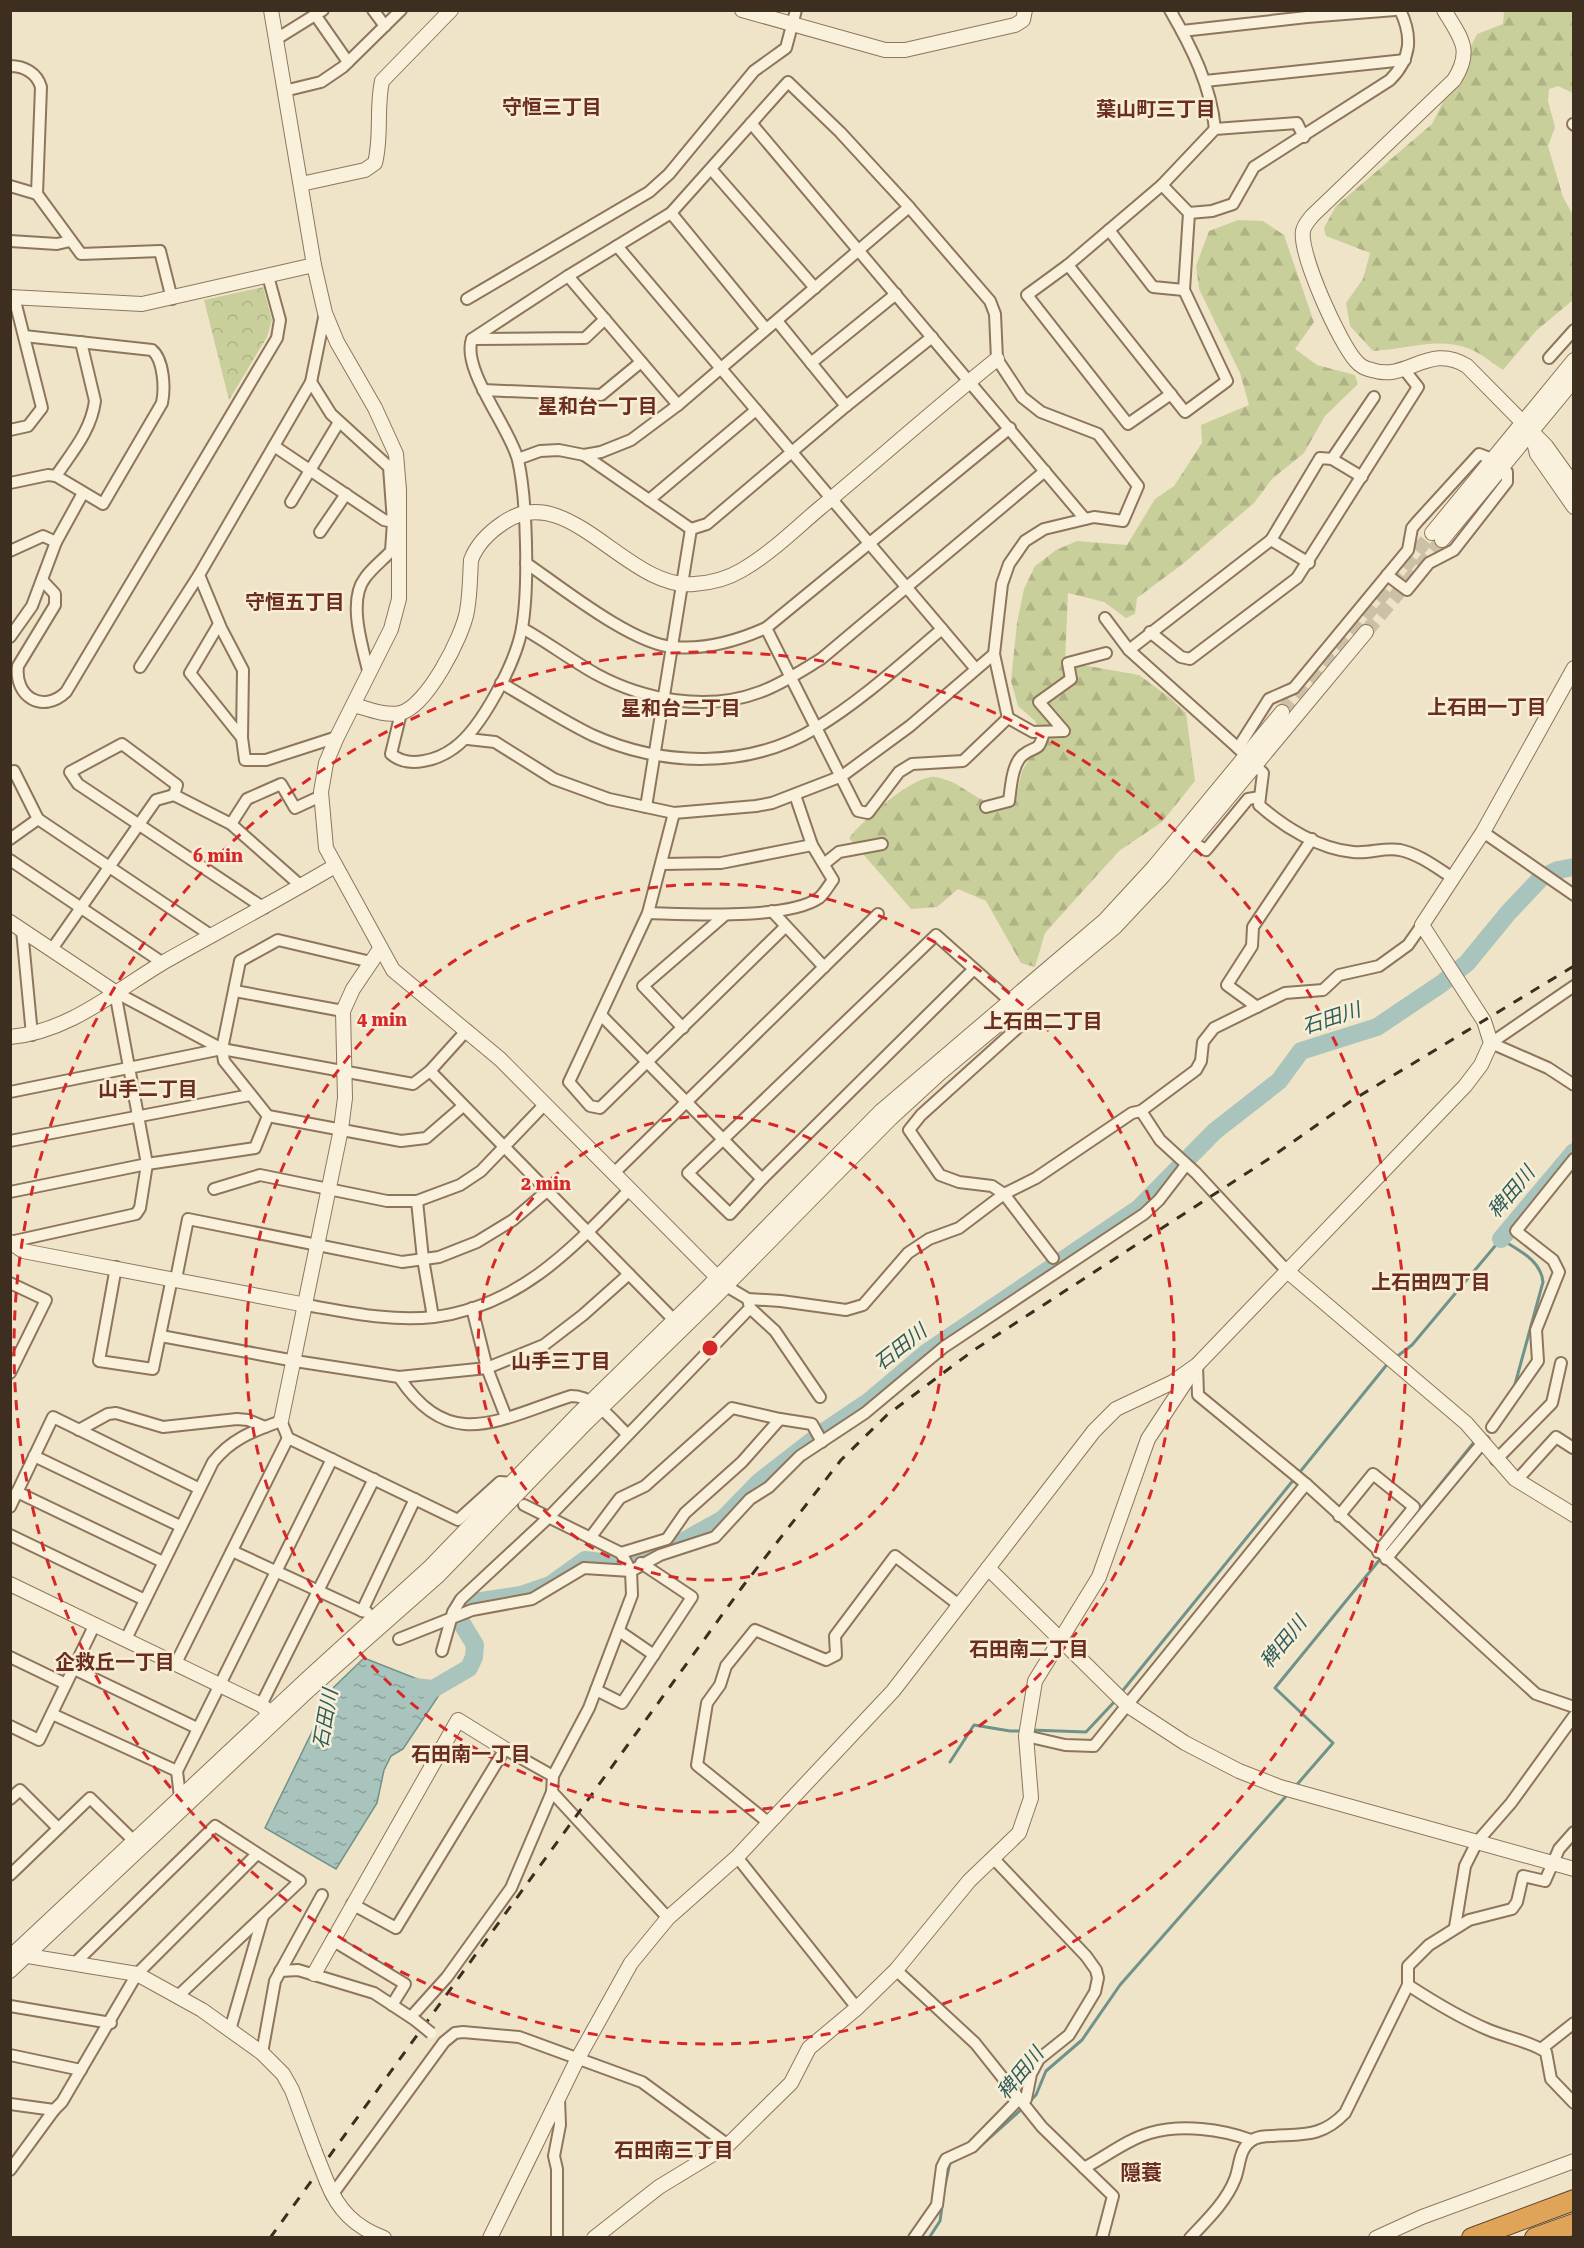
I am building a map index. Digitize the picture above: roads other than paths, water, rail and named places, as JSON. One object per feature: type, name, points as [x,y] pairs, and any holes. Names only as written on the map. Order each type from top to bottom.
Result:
[{"type":"highway","points":[[1472,2238],[1574,2200]]},
{"type":"highway","points":[[1535,2238],[1574,2224]]},
{"type":"highway","points":[[1559,2238],[1574,2233]]},
{"type":"street","points":[[271,10],[278,38],[284,91],[314,265],[325,313],[337,342],[375,408],[396,454],[399,490],[399,599],[391,629],[326,763],[321,796],[326,848],[393,970],[467,1030],[545,1104],[721,1281],[749,1304],[775,1331],[820,1396]]},
{"type":"street","points":[[373,10],[385,26]]},
{"type":"street","points":[[284,91],[321,82],[348,62],[401,10]]},
{"type":"street","points":[[301,184],[365,170],[375,163],[380,142],[382,81],[451,10]]},
{"type":"street","points":[[742,10],[794,17],[872,48],[905,50],[1016,25],[1023,20],[1025,10]]},
{"type":"street","points":[[1170,10],[1205,81],[1213,109],[1215,129]]},
{"type":"street","points":[[1182,31],[1395,10]]},
{"type":"street","points":[[1189,213],[1212,211],[1233,204],[1254,167],[1390,80],[1405,60],[1408,30],[1400,10]]},
{"type":"street","points":[[1444,10],[1462,40],[1465,53],[1458,74],[1312,216],[1303,231],[1306,256],[1331,317],[1355,360],[1361,366],[1390,373],[1435,357],[1460,361],[1546,446],[1574,485]]},
{"type":"street","points":[[278,38],[320,13],[348,62]]},
{"type":"street","points":[[467,299],[649,192],[669,174],[754,71],[786,48],[794,17]]},
{"type":"street","points":[[1205,81],[1405,60]]},
{"type":"street","points":[[10,66],[26,69],[41,87],[37,194],[81,254],[160,251],[172,299]]},
{"type":"street","points":[[401,713],[391,754],[394,757],[415,763],[448,753],[468,739],[501,682],[522,628],[526,563],[518,459],[503,424],[483,390],[470,351],[472,339],[568,276],[671,213],[786,84],[791,83],[909,207],[990,301],[995,314],[997,359],[1022,397],[1041,412],[1098,434],[1138,486],[1122,520],[1085,519],[1044,529],[1025,542],[1009,564],[1002,584],[994,654],[1008,718],[1033,732],[1064,731],[1040,702],[1071,679],[1068,663],[1107,653]]},
{"type":"street","points":[[752,123],[1085,519]]},
{"type":"street","points":[[1171,394],[1128,424],[1027,295],[1068,265],[1162,185],[1215,129],[1297,123],[1304,137]]},
{"type":"street","points":[[711,169],[815,288]]},
{"type":"street","points":[[1068,265],[1185,412],[1227,381],[1184,290],[1189,213],[1162,185]]},
{"type":"street","points":[[10,186],[37,194]]},
{"type":"street","points":[[584,455],[619,446],[678,405],[909,207]]},
{"type":"street","points":[[671,213],[766,329]]},
{"type":"street","points":[[1109,230],[1153,287],[1184,290]]},
{"type":"street","points":[[10,241],[57,244],[70,240]]},
{"type":"street","points":[[617,246],[975,668]]},
{"type":"street","points":[[10,430],[28,426],[42,408],[12,297],[142,304],[314,265]]},
{"type":"street","points":[[42,580],[55,594],[55,605],[18,666],[16,676],[21,691],[28,697],[45,702],[57,699],[66,692],[278,338],[279,320],[268,276]]},
{"type":"street","points":[[568,276],[678,405]]},
{"type":"street","points":[[811,363],[896,294]]},
{"type":"street","points":[[140,667],[199,575],[311,382],[325,313]]},
{"type":"street","points":[[472,339],[585,338],[605,319]]},
{"type":"street","points":[[777,321],[846,406]]},
{"type":"street","points":[[1549,358],[1574,330]]},
{"type":"street","points":[[10,483],[48,475],[56,476],[103,504],[162,403],[164,394],[158,357],[152,350],[24,336]]},
{"type":"street","points":[[691,529],[707,524],[846,406],[933,337]]},
{"type":"street","points":[[56,476],[87,432],[94,408],[95,401],[81,342]]},
{"type":"street","points":[[354,705],[381,712],[401,713],[414,705],[431,688],[459,634],[467,612],[471,560],[477,546],[509,519],[523,514],[561,517],[578,526],[636,567],[668,583],[682,586],[713,582],[742,570],[831,499],[997,359]]},
{"type":"street","points":[[1437,537],[1527,427],[1574,360]]},
{"type":"street","points":[[483,390],[601,395],[641,362]]},
{"type":"street","points":[[1150,632],[1181,657],[1190,659],[1297,578],[1418,387],[1403,368]]},
{"type":"street","points":[[1527,427],[1574,380]]},
{"type":"street","points":[[311,382],[331,414],[389,467],[393,522],[391,551],[363,580],[358,604],[358,630],[369,674]]},
{"type":"street","points":[[1332,459],[1374,397]]},
{"type":"street","points":[[649,500],[756,410]]},
{"type":"street","points":[[291,502],[312,472],[339,422]]},
{"type":"street","points":[[1527,427],[1538,454],[1574,507]]},
{"type":"street","points":[[526,563],[620,626],[647,640],[672,647],[713,645],[738,640],[766,628],[1010,428]]},
{"type":"street","points":[[274,446],[384,520],[393,522]]},
{"type":"street","points":[[518,459],[540,451],[559,450],[584,455],[691,529]]},
{"type":"street","points":[[1013,1005],[1122,920],[1191,842],[1246,756],[1269,699],[1294,688],[1387,575],[1408,550],[1412,528],[1479,454],[1497,463],[1507,472],[1507,482],[1454,550],[1430,563],[1407,590],[1387,575]]},
{"type":"street","points":[[1129,650],[1271,540],[1320,458],[1332,459],[1362,477]]},
{"type":"street","points":[[522,628],[599,676],[633,691],[663,699],[704,702],[758,693],[792,677],[820,659],[1045,471]]},
{"type":"street","points":[[10,637],[32,606],[56,542],[83,493]]},
{"type":"street","points":[[320,532],[346,494]]},
{"type":"street","points":[[646,807],[691,529]]},
{"type":"street","points":[[10,551],[43,536],[56,542]]},
{"type":"street","points":[[1271,540],[1309,562]]},
{"type":"street","points":[[199,575],[219,624],[243,670],[242,738],[245,760],[267,760],[337,737]]},
{"type":"street","points":[[1105,618],[1129,650],[1263,773],[1259,805],[1282,825],[1312,839],[1352,852],[1401,850],[1422,859],[1453,878]]},
{"type":"street","points":[[219,624],[190,673],[242,738]]},
{"type":"street","points":[[766,628],[858,812],[868,813],[898,772],[912,764],[963,762],[1008,718]]},
{"type":"street","points":[[501,682],[592,735],[654,755],[685,759],[732,758],[773,748],[817,728],[880,681],[942,629]]},
{"type":"street","points":[[1246,756],[1366,632]]},
{"type":"street","points":[[468,739],[495,742],[554,779],[609,799],[674,813],[756,806],[795,795],[842,776],[910,726],[994,654]]},
{"type":"street","points":[[442,1651],[452,1616],[461,1599],[548,1518],[749,1304],[782,1301],[846,1310],[863,1305],[908,1253],[929,1239],[959,1228],[1004,1194],[1036,1178],[1132,1113],[1141,1111],[1196,1070],[1201,1061],[1203,1042],[1214,1028],[1285,993],[1323,990],[1339,975],[1379,966],[1408,945],[1484,832],[1574,668]]},
{"type":"street","points":[[10,1971],[15,1956],[134,1841],[474,1524],[512,1483],[891,1118],[1126,899],[1282,712]]},
{"type":"street","points":[[986,807],[1010,801],[1011,782],[1018,762],[1024,754],[1036,751],[1044,732]]},
{"type":"street","points":[[174,795],[177,785],[122,744],[70,772],[78,784],[264,908]]},
{"type":"street","points":[[10,773],[14,771],[38,819],[212,936]]},
{"type":"street","points":[[231,824],[247,799],[281,784],[295,808],[321,796]]},
{"type":"street","points":[[52,948],[108,865],[156,800],[174,795],[231,824],[301,886]]},
{"type":"street","points":[[648,913],[724,915],[772,911],[820,897],[833,880],[812,845],[795,795]]},
{"type":"street","points":[[1191,842],[1206,850],[1248,799],[1260,797]]},
{"type":"street","points":[[674,813],[648,913],[569,1082],[590,1106],[600,1108],[785,927]]},
{"type":"street","points":[[10,839],[38,819]]},
{"type":"street","points":[[1484,832],[1574,895]]},
{"type":"street","points":[[1257,1007],[1227,985],[1252,946],[1253,927],[1312,839]]},
{"type":"street","points":[[824,864],[839,852],[882,844]]},
{"type":"street","points":[[662,864],[721,863],[812,845]]},
{"type":"street","points":[[10,860],[163,963]]},
{"type":"street","points":[[10,1037],[32,1035],[59,1026],[163,963],[335,866]]},
{"type":"street","points":[[772,911],[824,967]]},
{"type":"street","points":[[614,1173],[878,914]]},
{"type":"street","points":[[683,1028],[643,986],[724,915]]},
{"type":"street","points":[[10,922],[52,948],[114,993],[222,1049],[413,1084],[430,1071],[467,1030]]},
{"type":"street","points":[[1422,925],[1484,1021],[1491,1043],[1548,1068],[1574,1085]]},
{"type":"street","points":[[22,930],[32,1035]]},
{"type":"street","points":[[974,969],[762,1179],[730,1214],[688,1173],[936,935],[974,969],[1013,1005],[1024,1022],[921,1115],[909,1130],[940,1174],[959,1182],[992,1186],[1004,1194],[1053,1258]]},
{"type":"street","points":[[371,962],[278,940],[240,961],[222,1049],[224,1061],[268,1116],[401,1141],[426,1138],[463,1106]]},
{"type":"street","points":[[380,949],[353,989],[344,1011],[345,1098],[341,1129],[281,1421],[288,1438],[458,1520],[500,1482],[512,1483]]},
{"type":"street","points":[[594,2238],[659,2187],[728,2145],[791,2083],[809,2048],[857,2008],[896,1970],[969,1881],[1019,1833],[1031,1798],[1026,1736],[1035,1681],[1099,1577],[1148,1439],[1197,1365],[1465,1086],[1480,1065],[1491,1043],[1574,986]]},
{"type":"street","points":[[235,991],[344,1011]]},
{"type":"street","points":[[10,1242],[136,1214],[140,1208],[147,1164],[114,993]]},
{"type":"street","points":[[601,1015],[762,1179]]},
{"type":"street","points":[[10,1092],[222,1049]]},
{"type":"street","points":[[430,1071],[674,1319]]},
{"type":"street","points":[[10,1141],[250,1095]]},
{"type":"street","points":[[214,1189],[260,1175],[387,1201],[417,1201],[460,1185],[481,1171],[545,1104]]},
{"type":"street","points":[[1141,1111],[1160,1140],[1287,1271],[1466,1423],[1496,1460],[1517,1480],[1574,1515]]},
{"type":"street","points":[[10,1192],[147,1164],[255,1148],[268,1116]]},
{"type":"street","points":[[1492,1427],[1538,1361],[1536,1330],[1559,1272],[1553,1260],[1516,1231],[1574,1159]]},
{"type":"street","points":[[399,1639],[452,1616],[532,1599],[584,1568],[631,1571],[641,1563],[660,1555],[715,1536],[750,1499],[769,1487],[800,1456],[865,1413],[944,1347],[1144,1214],[1159,1200],[1186,1165]]},
{"type":"street","points":[[10,1242],[23,1251],[306,1305],[374,1317],[433,1317],[472,1308],[513,1292],[539,1276],[589,1232],[630,1189]]},
{"type":"street","points":[[116,1267],[99,1361],[153,1369],[188,1219],[402,1262],[439,1257],[477,1242],[513,1220],[547,1191]]},
{"type":"street","points":[[417,1201],[423,1259],[433,1317]]},
{"type":"street","points":[[161,1336],[295,1361],[399,1377],[487,1368],[544,1345],[583,1315],[629,1274]]},
{"type":"street","points":[[15,1956],[270,1712],[372,1632],[439,1575],[674,1319],[721,1281]]},
{"type":"street","points":[[10,1283],[46,1300],[12,1368]]},
{"type":"street","points":[[472,1308],[487,1368],[506,1417]]},
{"type":"street","points":[[1496,1460],[1552,1403],[1561,1363]]},
{"type":"street","points":[[1197,1365],[1198,1395],[1306,1484],[1382,1556],[1536,1694],[1574,1707]]},
{"type":"street","points":[[490,2238],[577,2060],[631,1963],[668,1918],[737,1857],[893,1691],[1094,1431],[1116,1409],[1173,1382],[1197,1365]]},
{"type":"street","points":[[399,1377],[413,1395],[439,1418],[458,1425],[477,1425],[571,1396],[582,1396],[596,1404],[627,1434]]},
{"type":"street","points":[[590,1538],[620,1498],[645,1486],[732,1408],[812,1424],[822,1442]]},
{"type":"street","points":[[79,1430],[108,1413],[116,1413],[163,1427],[237,1419],[248,1420],[265,1427]]},
{"type":"street","points":[[10,1507],[53,1417],[198,1488]]},
{"type":"street","points":[[660,1555],[667,1539],[685,1513],[742,1462],[780,1419]]},
{"type":"street","points":[[126,1639],[198,1488],[224,1448],[253,1430],[281,1421]]},
{"type":"street","points":[[1517,1480],[1556,1437],[1573,1449]]},
{"type":"street","points":[[176,1663],[288,1438]]},
{"type":"street","points":[[1382,1556],[1482,1440]]},
{"type":"street","points":[[34,1456],[180,1526]]},
{"type":"street","points":[[180,1797],[177,1771],[332,1459]]},
{"type":"street","points":[[1339,1516],[1373,1474],[1414,1508],[1382,1556]]},
{"type":"street","points":[[270,1712],[318,1590],[374,1479]]},
{"type":"street","points":[[1026,1736],[1065,1746],[1094,1746],[1306,1484]]},
{"type":"street","points":[[18,1492],[163,1562]]},
{"type":"street","points":[[362,1611],[415,1499]]},
{"type":"street","points":[[413,2019],[447,1977],[511,1888],[552,1792],[553,1776],[596,1690],[632,1595],[631,1571],[621,1553],[524,1505]]},
{"type":"street","points":[[10,1535],[145,1600]]},
{"type":"street","points":[[621,1553],[667,1539]]},
{"type":"street","points":[[232,1551],[374,1618]]},
{"type":"street","points":[[769,1823],[697,1765],[707,1703],[720,1685],[726,1666],[755,1630],[826,1660],[836,1655],[835,1636],[895,1556],[959,1605]]},
{"type":"street","points":[[596,1690],[622,1703],[692,1597],[641,1563]]},
{"type":"street","points":[[988,1568],[1127,1704],[1185,1743],[1239,1771],[1280,1787],[1574,1869]]},
{"type":"street","points":[[10,1584],[176,1663],[270,1712]]},
{"type":"street","points":[[10,1726],[39,1740],[95,1624]]},
{"type":"street","points":[[619,1631],[654,1655]]},
{"type":"street","points":[[10,1657],[66,1684]]},
{"type":"street","points":[[74,1669],[197,1728]]},
{"type":"street","points":[[52,1714],[177,1771]]},
{"type":"street","points":[[1455,1927],[1465,1866],[1477,1842],[1511,1803],[1574,1716]]},
{"type":"street","points":[[314,1974],[458,1720],[553,1776]]},
{"type":"street","points":[[352,1904],[396,1928],[505,1749]]},
{"type":"street","points":[[10,1799],[20,1790],[58,1828]]},
{"type":"street","points":[[552,1792],[668,1918]]},
{"type":"street","points":[[10,1875],[90,1798],[134,1841]]},
{"type":"street","points":[[75,1963],[215,1826],[300,1881],[178,1996]]},
{"type":"street","points":[[1084,2168],[1148,2133],[1180,2128],[1236,2134],[1251,2140],[1262,2137],[1309,2134],[1336,2123],[1351,2104],[1408,1985],[1408,1966],[1429,1945],[1455,1927],[1469,1920],[1512,1909],[1517,1902],[1523,1876],[1545,1881],[1559,1849],[1574,1832]]},
{"type":"street","points":[[10,2170],[62,2102],[111,2023],[138,1974],[257,1854]]},
{"type":"street","points":[[737,1857],[857,2008]]},
{"type":"street","points":[[914,2238],[937,2205],[942,2167],[946,2158],[972,2146],[1019,2099],[1026,2099],[1031,2074],[1039,2059],[1069,2035],[1095,1992],[1098,1978],[1086,1956],[993,1858]]},
{"type":"street","points":[[262,2053],[275,1981],[322,1895]]},
{"type":"street","points":[[230,2030],[263,1916]]},
{"type":"street","points":[[332,1940],[405,1984],[392,2005]]},
{"type":"street","points":[[15,1956],[138,1974],[178,1996],[262,2053],[283,2073],[292,2090],[329,2188],[348,2218],[384,2238]]},
{"type":"street","points":[[280,1971],[286,1969],[314,1974],[374,1993],[444,2042]]},
{"type":"street","points":[[896,1970],[975,2043],[1054,2139],[1113,2196],[1102,2238]]},
{"type":"street","points":[[1408,1985],[1449,2012],[1546,2052],[1551,2079],[1574,2103]]},
{"type":"street","points":[[10,2006],[111,2023]]},
{"type":"street","points":[[1541,2049],[1574,2024]]},
{"type":"street","points":[[329,2188],[444,2042],[454,2033],[463,2032],[519,2037],[642,2082],[728,2145]]},
{"type":"street","points":[[10,2055],[81,2070]]},
{"type":"street","points":[[557,2238],[557,2169],[554,2156],[560,2125],[559,2096]]},
{"type":"street","points":[[10,2104],[54,2110]]},
{"type":"street","points":[[1190,2238],[1223,2201],[1236,2177],[1241,2154],[1251,2140]]},
{"type":"street","points":[[1376,2238],[1422,2217],[1574,2161]]},
{"type":"water","points":[[364,1658],[443,1689],[403,1749],[391,1756],[384,1770],[377,1803],[336,1869],[265,1828],[334,1687]]},
{"type":"waterway","name":"石田川","points":[[414,1687],[433,1689],[469,1668],[474,1657],[475,1645],[458,1617],[468,1603],[521,1595],[550,1585],[585,1560],[617,1564],[680,1543],[723,1519],[759,1482],[822,1433],[868,1402],[926,1353],[1138,1209],[1215,1131],[1279,1081],[1301,1051],[1377,1027],[1441,984],[1467,963],[1508,913],[1541,878],[1558,870],[1574,867]]},
{"type":"waterway","name":"稗田川","points":[[1501,1239],[1574,1152]]},
{"type":"waterway","name":"稗田川","points":[[1395,1358],[1412,1345],[1501,1239],[1533,1262],[1543,1282],[1514,1388]]},
{"type":"waterway","points":[[1120,1694],[1389,1362]]},
{"type":"waterway","name":"稗田川","points":[[1406,1527],[1475,1441]]},
{"type":"waterway","name":"稗田川","points":[[1294,1788],[1333,1743],[1275,1688],[1381,1558]]},
{"type":"waterway","points":[[1030,1730],[1086,1732],[1116,1700]]},
{"type":"waterway","points":[[950,1762],[974,1725],[1023,1731]]},
{"type":"waterway","name":"稗田川","points":[[1029,2102],[1036,2095],[1046,2071],[1082,2040],[1120,1985],[1287,1795]]},
{"type":"waterway","name":"稗田川","points":[[975,2151],[1024,2107]]},
{"type":"waterway","name":"稗田川","points":[[945,2185],[950,2163],[956,2160]]},
{"type":"waterway","name":"稗田川","points":[[929,2238],[940,2221],[942,2206]]},
{"type":"tunnel","points":[[1282,712],[1357,627],[1432,533]]},
{"type":"tunnel","points":[[1366,632],[1442,540]]},
{"type":"railway","points":[[270,2238],[743,1586],[841,1460],[887,1415],[974,1350],[1267,1160],[1351,1101],[1574,966]]},
{"type":"district","name":"守恒三丁目","points":[[552,107]]},
{"type":"district","name":"葉山町三丁目","points":[[1156,109]]},
{"type":"district","name":"星和台一丁目","points":[[598,406]]},
{"type":"district","name":"守恒五丁目","points":[[295,602]]},
{"type":"district","name":"上石田一丁目","points":[[1487,707]]},
{"type":"district","name":"星和台二丁目","points":[[681,708]]},
{"type":"district","name":"上石田二丁目","points":[[1043,1021]]},
{"type":"district","name":"山手二丁目","points":[[148,1089]]},
{"type":"district","name":"上石田四丁目","points":[[1431,1282]]},
{"type":"district","name":"山手三丁目","points":[[561,1361]]},
{"type":"district","name":"石田南二丁目","points":[[1029,1649]]},
{"type":"district","name":"企救丘一丁目","points":[[115,1662]]},
{"type":"district","name":"石田南一丁目","points":[[471,1754]]},
{"type":"district","name":"石田南三丁目","points":[[674,2150]]},
{"type":"district","name":"隠蓑","points":[[1141,2173]]}]
